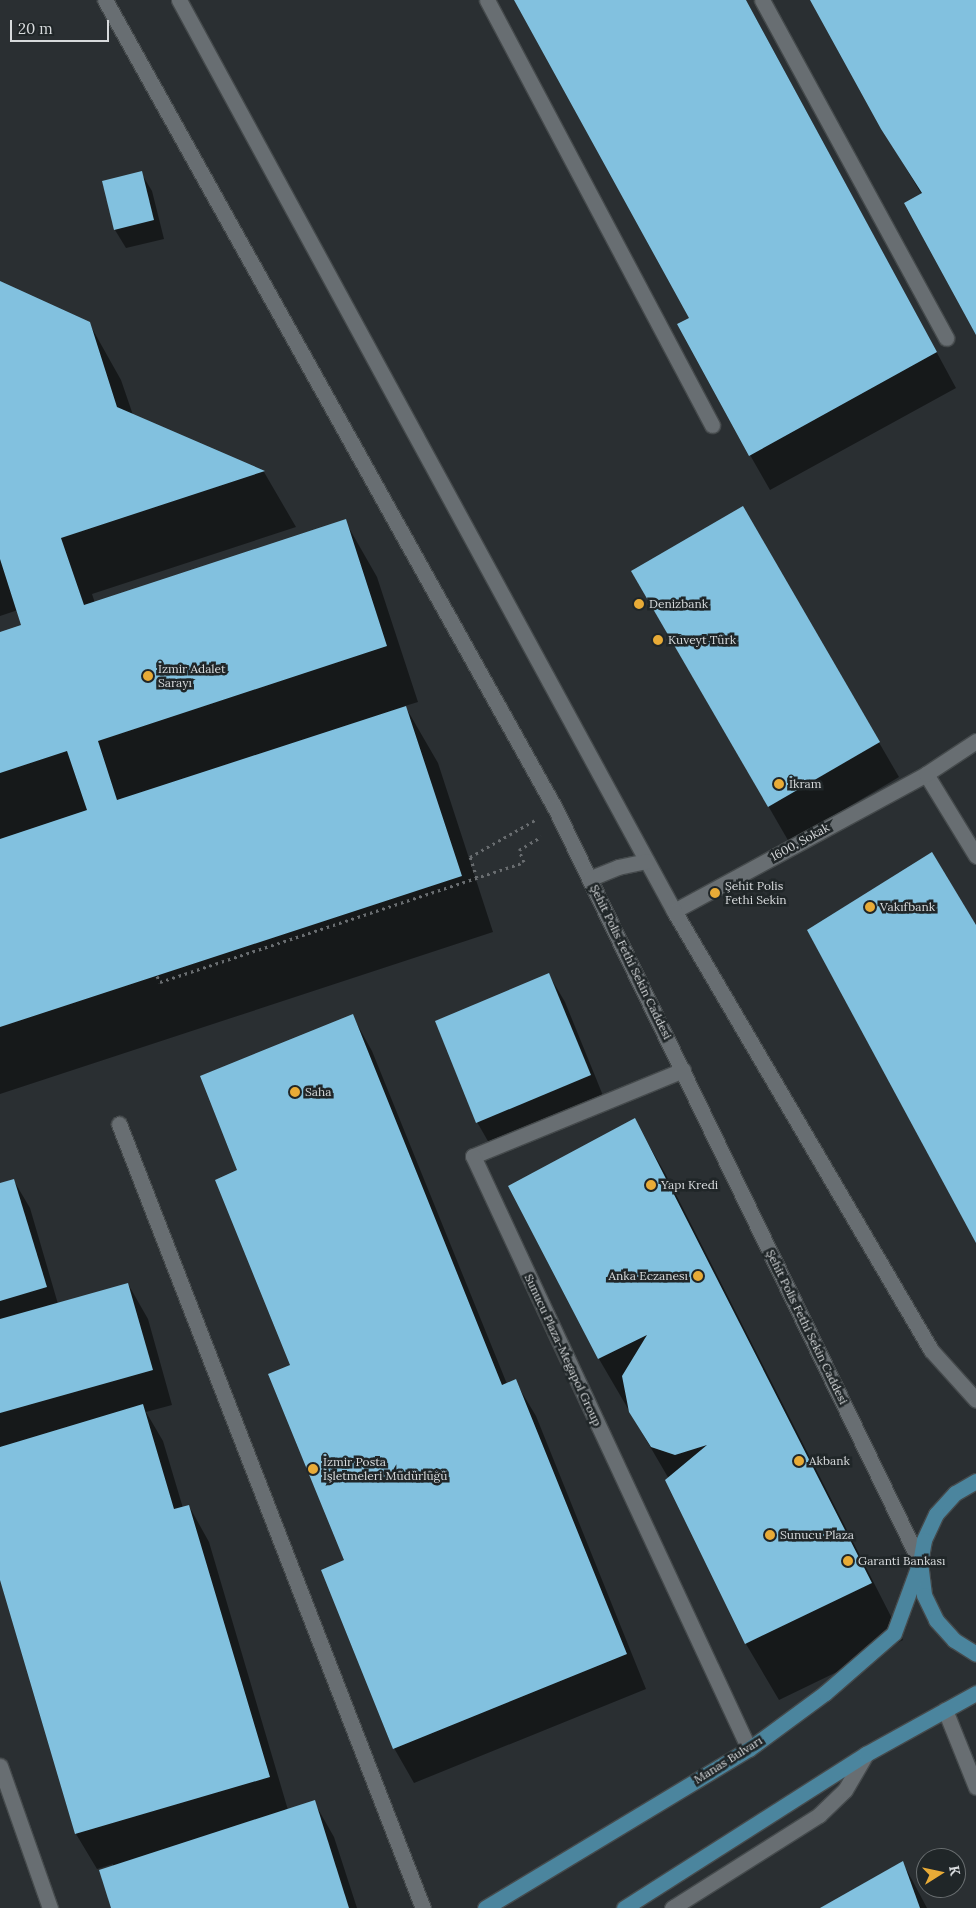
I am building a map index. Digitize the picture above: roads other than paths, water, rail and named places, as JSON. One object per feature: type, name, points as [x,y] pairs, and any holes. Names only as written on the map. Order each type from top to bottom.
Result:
[{"type":"main road","points":[[105,0],[555,808],[591,878]]},
{"type":"main road","points":[[179,0],[674,911],[931,1350],[976,1400]]},
{"type":"main road","points":[[487,0],[712,425]]},
{"type":"main road","points":[[762,0],[946,338]]},
{"type":"main road","name":"1600. Sokak","points":[[674,911],[926,774],[976,741]]},
{"type":"main road","points":[[926,774],[976,856]]},
{"type":"main road","name":"Şehit Polis Fethi Sekin Caddesi","points":[[646,861],[618,867],[591,878],[920,1562]]},
{"type":"main road","name":"Sunucu Plaza-Megapol Group","points":[[683,1070],[473,1156],[749,1749]]},
{"type":"main road","points":[[119,1124],[423,1908]]},
{"type":"main road","points":[[976,1481],[955,1493],[936,1514],[924,1540],[920,1562],[924,1595],[936,1620],[954,1640],[976,1654]]},
{"type":"main road","name":"Manas Bulvarı","points":[[485,1908],[749,1749],[825,1693],[894,1632],[920,1562]]},
{"type":"main road","points":[[624,1908],[866,1754],[976,1693]]},
{"type":"main road","points":[[945,1710],[976,1786]]},
{"type":"main road","points":[[673,1908],[819,1814],[845,1790],[866,1754]]},
{"type":"main road","points":[[0,1766],[50,1908]]},
{"type":"place","name":"Denizbank","points":[[639,604]]},
{"type":"place","name":"Kuveyt Türk","points":[[658,640]]},
{"type":"place","name":"İzmir Adalet Sarayı","points":[[148,676]]},
{"type":"place","name":"İkram","points":[[779,784]]},
{"type":"place","name":"Şehit Polis Fethi Sekin","points":[[715,893]]},
{"type":"place","name":"Vakıfbank","points":[[870,907]]},
{"type":"place","name":"Saha","points":[[295,1092]]},
{"type":"place","name":"Yapı Kredi","points":[[651,1185]]},
{"type":"place","name":"Anka Eczanesı","points":[[698,1276]]},
{"type":"place","name":"Akbank","points":[[799,1461]]},
{"type":"place","name":"İzmir Posta İşletmeleri Müdürlüğü","points":[[313,1469]]},
{"type":"place","name":"Sunucu Plaza","points":[[770,1535]]},
{"type":"place","name":"Garanti Bankası","points":[[848,1561]]}]
